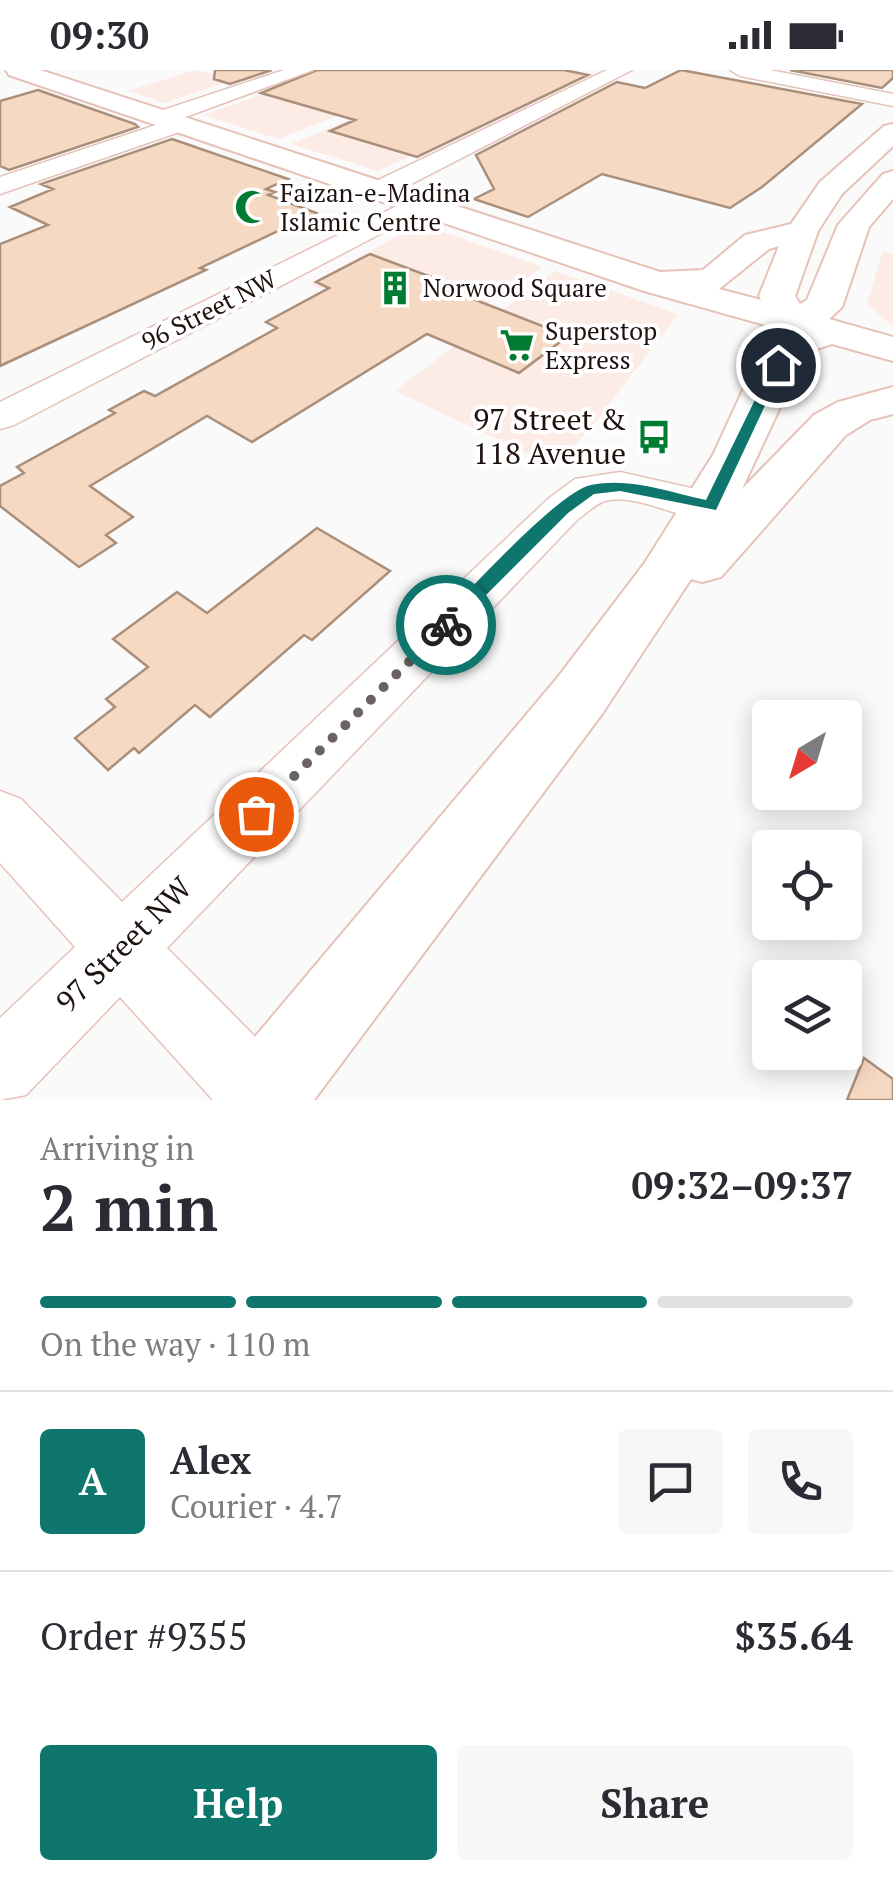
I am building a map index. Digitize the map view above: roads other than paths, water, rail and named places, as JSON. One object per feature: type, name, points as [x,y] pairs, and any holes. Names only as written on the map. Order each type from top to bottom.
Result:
[{"type":"main road","points":[[18,70],[658,283],[893,349]]},
{"type":"main road","points":[[893,132],[831,188],[802,231],[777,296],[793,322],[850,356],[893,370]]},
{"type":"main road","points":[[598,675],[711,506],[778,365],[793,322],[823,308],[854,226],[893,180]]},
{"type":"main road","points":[[658,283],[712,280],[757,242],[802,231]]},
{"type":"main road","points":[[260,1099],[598,675],[830,425],[854,411],[893,400]]},
{"type":"street","points":[[0,186],[303,70]]},
{"type":"street","points":[[379,190],[622,70]]},
{"type":"street","points":[[740,70],[893,100]]},
{"type":"street","name":"96 Street NW","points":[[0,418],[419,203]]},
{"type":"street","name":"97 Street NW","points":[[0,1069],[562,509],[590,490],[620,486],[711,506]]},
{"type":"street","points":[[0,820],[260,1099]]},
{"type":"place","name":"Faizan-e-Madina Islamic Centre","points":[[252,207]]},
{"type":"place","name":"Norwood Square","points":[[395,288]]},
{"type":"place","name":"Superstop Express","points":[[517,345]]},
{"type":"place","name":"97 Street & 118 Avenue","points":[[654,437]]}]
